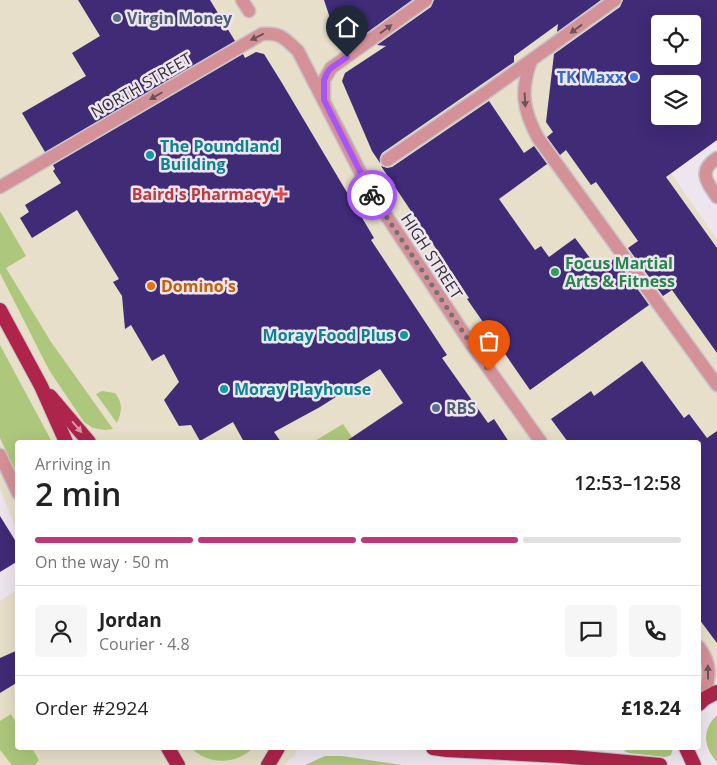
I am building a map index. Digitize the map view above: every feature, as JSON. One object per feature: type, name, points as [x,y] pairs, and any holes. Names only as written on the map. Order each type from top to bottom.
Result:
[{"type":"highway","points":[[0,310],[41,386],[65,440]]},
{"type":"highway","points":[[41,386],[87,440]]},
{"type":"highway","points":[[702,702],[717,692]]},
{"type":"highway","points":[[169,750],[178,765]]},
{"type":"highway","points":[[269,765],[280,750]]},
{"type":"highway","points":[[447,750],[560,756],[660,765]]},
{"type":"highway","points":[[560,756],[579,750]]},
{"type":"highway","points":[[687,750],[694,765]]},
{"type":"street","points":[[324,100],[324,80],[331,68],[426,0]]},
{"type":"street","points":[[387,160],[484,94],[615,0]]},
{"type":"street","name":"NORTH STREET","points":[[0,188],[262,34],[283,36],[298,51]]},
{"type":"street","name":"HIGH STREET","points":[[298,51],[370,191],[470,344],[540,440]]},
{"type":"street","points":[[531,61],[525,82],[525,108],[538,138],[717,385]]},
{"type":"street","points":[[717,158],[708,164],[705,172],[706,181],[717,197]]},
{"type":"street","points":[[0,455],[15,487]]},
{"type":"street","points":[[701,651],[707,660],[709,669],[702,702]]},
{"type":"shaded area","points":[[0,0],[717,0],[717,103],[701,115],[701,75],[651,75],[651,125],[687,125],[654,149],[717,239],[717,679],[701,677],[701,440],[15,440],[15,526],[0,489]]},
{"type":"shaded area","points":[[15,591],[15,750],[297,750],[295,755],[284,765],[0,765],[0,601]]},
{"type":"green space","points":[[0,211],[26,256],[6,268],[51,342],[113,429],[93,428],[84,422],[49,370],[0,273]]},
{"type":"green space","points":[[0,345],[51,440],[15,440],[15,470],[0,438]]},
{"type":"green space","points":[[102,391],[115,393],[119,400],[121,411],[117,423],[96,394]]},
{"type":"green space","points":[[343,424],[354,440],[316,440]]},
{"type":"green space","points":[[11,714],[15,721],[15,750],[33,750],[39,760],[35,765],[12,765],[0,750],[0,721]]},
{"type":"green space","points":[[717,715],[717,762],[709,750],[706,738],[709,726]]},
{"type":"green space","points":[[193,750],[251,750],[239,758],[222,761],[205,758]]},
{"type":"green space","points":[[672,750],[671,755],[666,757],[624,751]]},
{"type":"green space","points":[[325,756],[342,756],[402,765],[305,765]]},
{"type":"building","points":[[78,0],[210,0],[235,41],[45,152],[22,113],[86,76],[72,53],[100,36]]},
{"type":"building","points":[[324,0],[412,0],[354,42],[337,39]]},
{"type":"building","points":[[434,0],[601,0],[557,32],[558,24],[514,56],[514,62],[382,153],[380,163],[372,151],[342,81],[345,73],[386,46],[377,45],[431,7]]},
{"type":"building","points":[[623,0],[717,0],[717,140],[666,177],[717,248],[717,353],[672,290],[663,296],[628,248],[638,241],[596,182],[591,185],[566,150],[560,155],[547,137],[553,132],[546,122],[554,54],[620,7]]},
{"type":"building","points":[[256,52],[264,54],[374,238],[371,240],[447,355],[442,358],[488,423],[494,419],[508,440],[348,440],[403,403],[380,369],[320,407],[274,432],[280,440],[243,440],[233,422],[199,440],[191,425],[179,426],[164,400],[179,382],[164,354],[152,361],[131,325],[125,329],[122,296],[113,282],[119,279],[77,210],[32,238],[20,218],[29,212],[25,205],[61,183],[53,171],[55,169],[53,165],[243,54],[245,58]]},
{"type":"building","points":[[489,101],[524,153],[534,146],[547,164],[499,199],[535,250],[541,246],[549,257],[575,238],[599,270],[615,258],[649,305],[530,390],[467,299],[469,298],[381,166],[392,167]]},
{"type":"building","points":[[642,361],[684,418],[689,414],[707,438],[717,431],[717,643],[701,622],[701,440],[567,440],[551,419],[591,391],[594,396]]},
{"type":"building","points":[[0,516],[15,540],[15,563],[0,572]]},
{"type":"building","points":[[15,651],[15,684],[0,693],[0,658]]},
{"type":"way so far","points":[[372,195],[489,371]]},
{"type":"place","name":"Virgin Money","points":[[117,18]]},
{"type":"place","name":"TK Maxx","points":[[634,77]]},
{"type":"place","name":"The Poundland Building","points":[[150,155]]},
{"type":"place","name":"Baird's Pharmacy","points":[[281,194]]},
{"type":"place","name":"Focus Martial Arts & Fitness","points":[[555,272]]},
{"type":"place","name":"Domino's","points":[[151,286]]},
{"type":"place","name":"Moray Food Plus","points":[[404,335]]},
{"type":"place","name":"Moray Playhouse","points":[[224,389]]},
{"type":"place","name":"RBS","points":[[436,408]]},
{"type":"route","points":[[347,57],[327,73],[324,80],[324,100],[372,195]]}]
